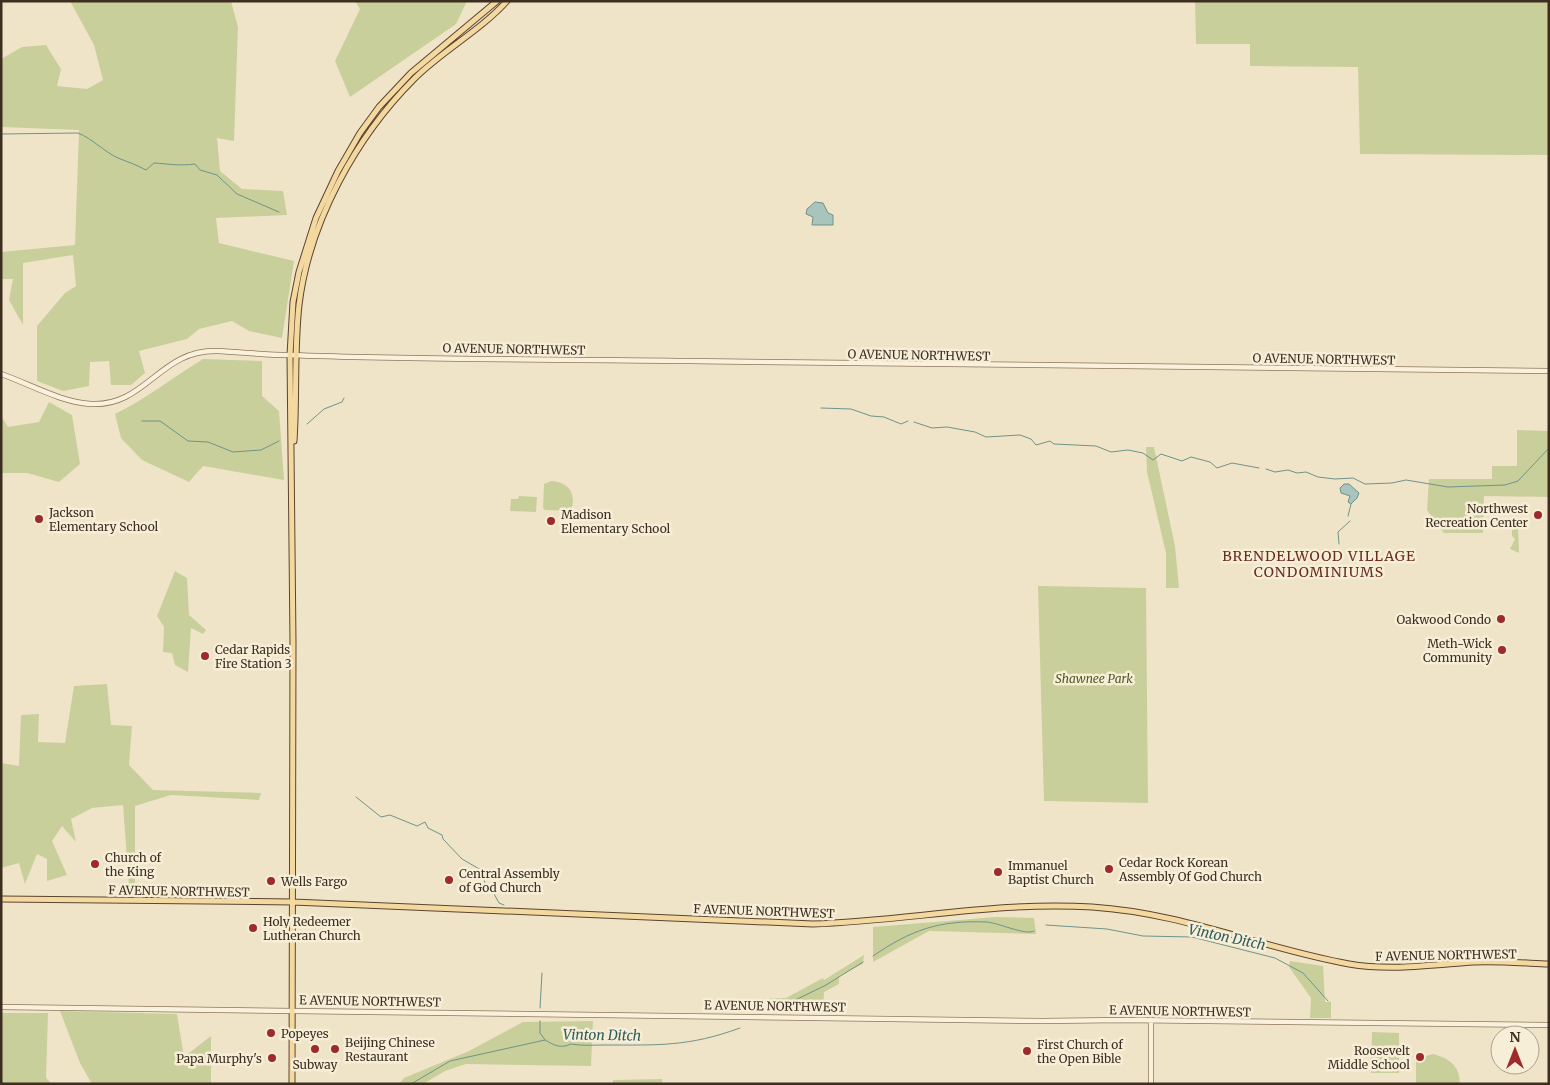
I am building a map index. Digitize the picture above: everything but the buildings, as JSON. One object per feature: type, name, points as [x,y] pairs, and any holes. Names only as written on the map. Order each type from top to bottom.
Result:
[{"type":"main road","points":[[292,1084],[292,466],[290,355],[293,302],[307,243],[316,218],[347,154],[379,107],[411,73],[497,1]]},
{"type":"main road","points":[[292,466],[297,400],[296,355],[300,303],[313,244],[356,150],[375,122],[416,77],[479,27],[507,1]]},
{"type":"main road","name":"F AVENUE NORTHWEST","points":[[1,898],[293,902],[813,924],[1009,906],[1091,907],[1179,919],[1329,960],[1365,966],[1404,967],[1476,962],[1549,964]]},
{"type":"street","name":"O AVENUE NORTHWEST","points":[[1,374],[79,402],[102,404],[121,399],[136,392],[169,364],[192,354],[212,351],[290,355],[1126,368],[1549,371]]},
{"type":"street","name":"E AVENUE NORTHWEST","points":[[1,1007],[1042,1022],[1151,1020],[1549,1025]]},
{"type":"street","points":[[1151,1020],[1151,1084]]},
{"type":"green space","points":[[70,1],[231,1],[238,27],[234,141],[217,138],[220,171],[242,189],[283,191],[287,215],[216,218],[219,243],[294,261],[282,338],[249,331],[232,321],[199,329],[187,339],[139,351],[145,373],[131,385],[111,385],[109,361],[90,362],[89,386],[63,391],[37,381],[37,326],[65,293],[76,286],[73,255],[23,263],[23,325],[9,300],[13,279],[1,279],[1,252],[75,245],[79,130],[1,127],[1,59],[22,47],[46,45],[61,69],[57,86],[87,89],[103,80],[94,45]]},
{"type":"green space","points":[[355,1],[467,1],[456,24],[350,97],[335,61],[360,9]]},
{"type":"green space","points":[[1195,1],[1549,1],[1549,155],[1360,154],[1358,67],[1250,66],[1250,44],[1196,44]]},
{"type":"green space","points":[[203,359],[262,361],[262,396],[279,411],[284,480],[203,466],[189,482],[142,460],[121,438],[115,414]]},
{"type":"green space","points":[[49,402],[72,415],[80,464],[59,482],[27,473],[1,473],[1,416],[8,427],[39,422]]},
{"type":"green space","points":[[1517,430],[1549,431],[1549,497],[1484,496],[1483,533],[1444,533],[1427,510],[1429,479],[1492,479],[1492,466],[1517,466]]},
{"type":"green space","points":[[1146,447],[1154,447],[1175,546],[1179,588],[1166,588],[1166,553],[1147,472]]},
{"type":"green space","points":[[551,481],[563,484],[570,490],[573,499],[571,511],[545,510],[543,508],[544,484]]},
{"type":"green space","points":[[519,496],[537,497],[536,512],[510,511],[511,499],[518,499]]},
{"type":"green space","points":[[1518,527],[1519,553],[1510,549],[1515,539],[1512,536],[1512,530]]},
{"type":"green space","points":[[175,571],[187,578],[189,615],[206,630],[203,634],[191,628],[188,672],[175,665],[172,653],[163,652],[164,627],[157,616]]},
{"type":"green space","name":"Shawnee Park","points":[[1038,586],[1146,588],[1148,803],[1044,801]]},
{"type":"green space","points":[[107,684],[111,725],[132,726],[129,765],[153,790],[261,793],[259,800],[171,795],[135,806],[135,892],[129,886],[123,805],[92,808],[71,819],[76,842],[62,826],[52,841],[67,875],[47,881],[47,859],[37,854],[25,884],[19,863],[1,868],[1,763],[19,766],[21,715],[39,714],[38,742],[65,743],[74,686]]},
{"type":"green space","points":[[996,917],[1034,918],[1036,934],[929,931],[873,962],[873,927]]},
{"type":"green space","points":[[864,955],[863,964],[839,976],[839,984],[824,992],[823,1012],[767,1012],[766,999],[786,998],[823,978],[824,980]]},
{"type":"green space","points":[[1290,961],[1323,966],[1325,1002],[1331,1002],[1331,1018],[1310,1018],[1311,998],[1289,967]]},
{"type":"green space","points":[[60,1011],[177,1014],[184,1057],[211,1036],[211,1084],[92,1084],[80,1063]]},
{"type":"green space","points":[[1,1013],[48,1013],[46,1078],[52,1084],[1,1084]]},
{"type":"green space","points":[[593,1021],[591,1066],[466,1064],[445,1071],[423,1084],[399,1084],[404,1078],[469,1051],[523,1022]]},
{"type":"green space","points":[[1372,1032],[1399,1033],[1399,1073],[1371,1073]]},
{"type":"green space","points":[[1433,1054],[1449,1061],[1456,1068],[1460,1084],[1416,1084],[1416,1059]]},
{"type":"green space","points":[[662,1079],[662,1084],[613,1084],[613,1080]]},
{"type":"water","points":[[815,202],[823,203],[828,213],[833,215],[833,225],[812,225],[813,217],[806,214],[807,209]]},
{"type":"water","points":[[1344,484],[1349,484],[1359,493],[1351,504],[1348,502],[1350,496],[1341,493],[1340,488]]},
{"type":"waterway","points":[[1,134],[78,133],[118,158],[146,170],[154,163],[195,164],[200,170],[217,175],[237,194],[279,212]]},
{"type":"waterway","points":[[307,424],[324,409],[342,402],[344,398]]},
{"type":"waterway","points":[[821,408],[851,409],[871,416],[884,417],[901,424],[908,421]]},
{"type":"waterway","points":[[142,421],[160,421],[188,441],[208,442],[233,452],[261,450],[279,441]]},
{"type":"waterway","points":[[914,422],[932,428],[947,427],[975,432],[986,437],[1020,435],[1031,439],[1036,445],[1050,441],[1054,444],[1096,446],[1111,452],[1128,450],[1143,453],[1153,460],[1161,454],[1182,461],[1191,457],[1210,462],[1217,468],[1232,463],[1259,468]]},
{"type":"waterway","points":[[1266,469],[1275,472],[1288,470],[1297,473],[1306,472],[1318,477],[1335,479],[1353,478],[1365,484],[1392,483],[1406,480],[1448,487],[1505,485],[1518,481],[1549,448]]},
{"type":"waterway","points":[[1348,516],[1351,504]]},
{"type":"waterway","points":[[1339,544],[1338,532],[1350,521]]},
{"type":"waterway","points":[[356,797],[381,817],[390,815],[417,826],[425,822],[428,828],[442,835],[443,839],[462,859],[481,870],[486,886],[492,890],[499,903],[504,905]]},
{"type":"waterway","name":"Vinton Ditch","points":[[873,956],[900,939],[940,925],[986,922],[1024,932],[1034,931]]},
{"type":"waterway","name":"Vinton Ditch","points":[[1046,925],[1107,929],[1143,936],[1192,937],[1275,958],[1303,973],[1328,1001]]},
{"type":"waterway","name":"Vinton Ditch","points":[[779,1008],[826,985],[863,962]]},
{"type":"waterway","points":[[540,1008],[542,973]]},
{"type":"waterway","points":[[540,1021],[540,1033],[545,1040]]},
{"type":"waterway","name":"Vinton Ditch","points":[[411,1084],[450,1061],[545,1040],[560,1046],[571,1044],[657,1045],[704,1039],[740,1028]]},
{"type":"place","name":"Northwest Recreation Center","points":[[1538,515]]},
{"type":"place","name":"Jackson Elementary School","points":[[39,519]]},
{"type":"place","name":"Madison Elementary School","points":[[551,521]]},
{"type":"place","name":"Oakwood Condo","points":[[1501,619]]},
{"type":"place","name":"Meth-Wick Community","points":[[1502,650]]},
{"type":"place","name":"Cedar Rapids Fire Station 3","points":[[205,656]]},
{"type":"place","name":"Church of the King","points":[[95,864]]},
{"type":"place","name":"Cedar Rock Korean Assembly Of God Church","points":[[1109,869]]},
{"type":"place","name":"Immanuel Baptist Church","points":[[998,872]]},
{"type":"place","name":"Central Assembly of God Church","points":[[449,880]]},
{"type":"place","name":"Wells Fargo","points":[[271,881]]},
{"type":"place","name":"Holy Redeemer Lutheran Church","points":[[253,928]]},
{"type":"place","name":"Popeyes","points":[[271,1033]]},
{"type":"place","name":"Subway","points":[[315,1049]]},
{"type":"place","name":"Beijing Chinese Restaurant","points":[[335,1049]]},
{"type":"place","name":"First Church of the Open Bible","points":[[1027,1051]]},
{"type":"place","name":"Roosevelt Middle School","points":[[1420,1057]]},
{"type":"place","name":"Papa Murphy's","points":[[272,1058]]},
{"type":"district","name":"BRENDELWOOD VILLAGE CONDOMINIUMS","points":[[1319,564]]}]
